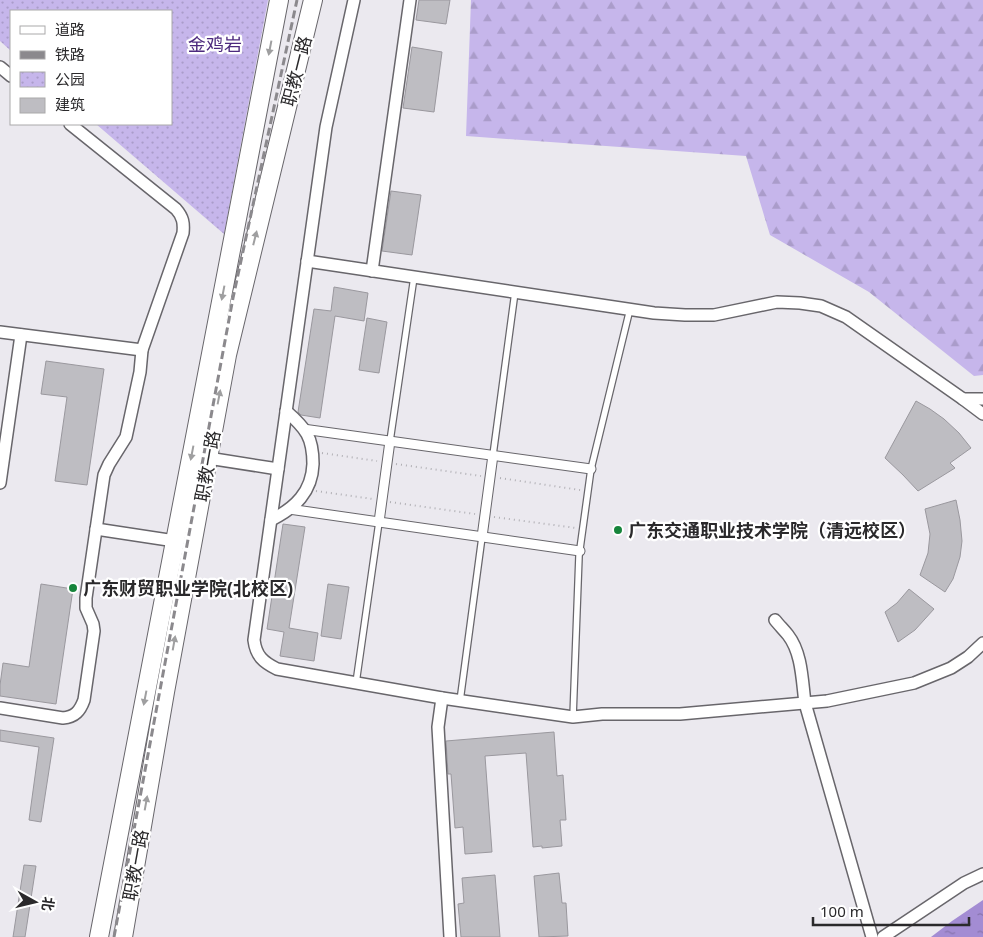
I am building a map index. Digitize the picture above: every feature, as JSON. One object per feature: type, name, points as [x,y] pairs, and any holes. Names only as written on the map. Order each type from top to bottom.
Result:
[{"type":"main road","name":"职教一路","points":[[99,937],[279,0]]},
{"type":"main road","name":"职教一路","points":[[123,937],[165,692],[227,355],[313,0]]},
{"type":"street","points":[[354,0],[326,127],[254,640],[255,650],[260,658],[277,669],[460,701],[573,717],[602,714],[680,714],[827,701],[914,683],[951,668],[968,657],[983,643]]},
{"type":"street","points":[[372,270],[410,0]]},
{"type":"street","points":[[0,67],[10,75]]},
{"type":"street","points":[[0,708],[63,718],[76,714],[81,708],[94,641],[93,624],[86,608],[86,598],[104,475],[126,438],[140,372],[142,350],[184,226],[182,216],[176,209],[71,125]]},
{"type":"street","points":[[307,261],[654,313],[714,315],[777,302],[821,306],[846,317],[963,398],[983,414]]},
{"type":"street","points":[[0,332],[142,350]]},
{"type":"street","points":[[0,483],[21,335]]},
{"type":"street","points":[[963,398],[983,399]]},
{"type":"street","points":[[271,520],[283,514],[304,494],[313,470],[312,452],[308,435],[286,410]]},
{"type":"street","points":[[303,429],[591,469]]},
{"type":"street","points":[[379,522],[390,441]]},
{"type":"street","points":[[482,537],[493,455]]},
{"type":"street","points":[[208,458],[278,469]]},
{"type":"street","points":[[289,509],[580,551]]},
{"type":"street","points":[[96,529],[175,541]]},
{"type":"street","points":[[775,620],[788,635],[800,662],[805,703],[872,937]]},
{"type":"street","points":[[442,698],[438,727],[450,937]]},
{"type":"street","points":[[883,937],[964,883],[983,874]]},
{"type":"lane","points":[[390,441],[414,277]]},
{"type":"lane","points":[[493,455],[515,292]]},
{"type":"lane","points":[[573,717],[580,551],[591,469],[630,309]]},
{"type":"lane","points":[[356,683],[379,522]]},
{"type":"lane","points":[[460,701],[482,537]]},
{"type":"path","points":[[312,452],[588,491]]},
{"type":"path","points":[[306,490],[583,529]]},
{"type":"green space","name":"金鸡岩","points":[[0,0],[268,0],[224,234],[97,125],[172,125],[172,10],[10,10],[10,50],[0,41]]},
{"type":"green space","points":[[471,0],[983,0],[983,375],[974,376],[869,292],[770,235],[746,156],[466,136]]},
{"type":"water","points":[[983,900],[983,937],[931,937],[952,921]]},
{"type":"building","points":[[419,0],[450,0],[446,24],[416,20]]},
{"type":"building","points":[[412,47],[442,52],[434,112],[403,108]]},
{"type":"building","points":[[391,191],[421,195],[412,255],[382,251]]},
{"type":"building","points":[[334,287],[368,293],[364,321],[335,316],[320,418],[301,415],[298,412],[314,309],[331,311]]},
{"type":"building","points":[[367,318],[387,322],[379,373],[359,370]]},
{"type":"building","points":[[46,361],[104,369],[87,485],[55,481],[67,397],[41,394]]},
{"type":"building","points":[[916,401],[944,419],[971,448],[950,463],[955,468],[918,491],[885,458]]},
{"type":"building","points":[[956,500],[962,541],[960,557],[953,579],[945,592],[920,575],[928,553],[930,534],[925,509]]},
{"type":"building","points":[[283,524],[305,527],[289,628],[318,633],[314,661],[280,656],[284,632],[267,629]]},
{"type":"building","points":[[41,584],[73,589],[56,704],[0,696],[3,663],[29,667]]},
{"type":"building","points":[[328,584],[349,587],[341,639],[321,636]]},
{"type":"building","points":[[909,589],[934,609],[915,630],[898,642],[885,612],[897,603]]},
{"type":"building","points":[[0,730],[54,738],[41,822],[29,820],[39,747],[0,741]]},
{"type":"building","points":[[554,732],[557,776],[563,775],[566,820],[560,820],[562,846],[533,847],[526,753],[485,756],[492,852],[465,854],[463,827],[455,828],[451,774],[448,774],[446,741]]},
{"type":"building","points":[[24,865],[36,866],[25,937],[13,937]]},
{"type":"building","points":[[559,873],[562,903],[566,903],[568,936],[539,937],[534,876]]},
{"type":"building","points":[[495,875],[500,937],[461,937],[458,904],[464,903],[462,878]]},
{"type":"railway","points":[[114,937],[233,298],[297,0]]},
{"type":"place","name":"广东交通职业技术学院（清远校区）","points":[[618,530]]},
{"type":"place","name":"广东财贸职业学院(北校区)","points":[[73,588]]}]
